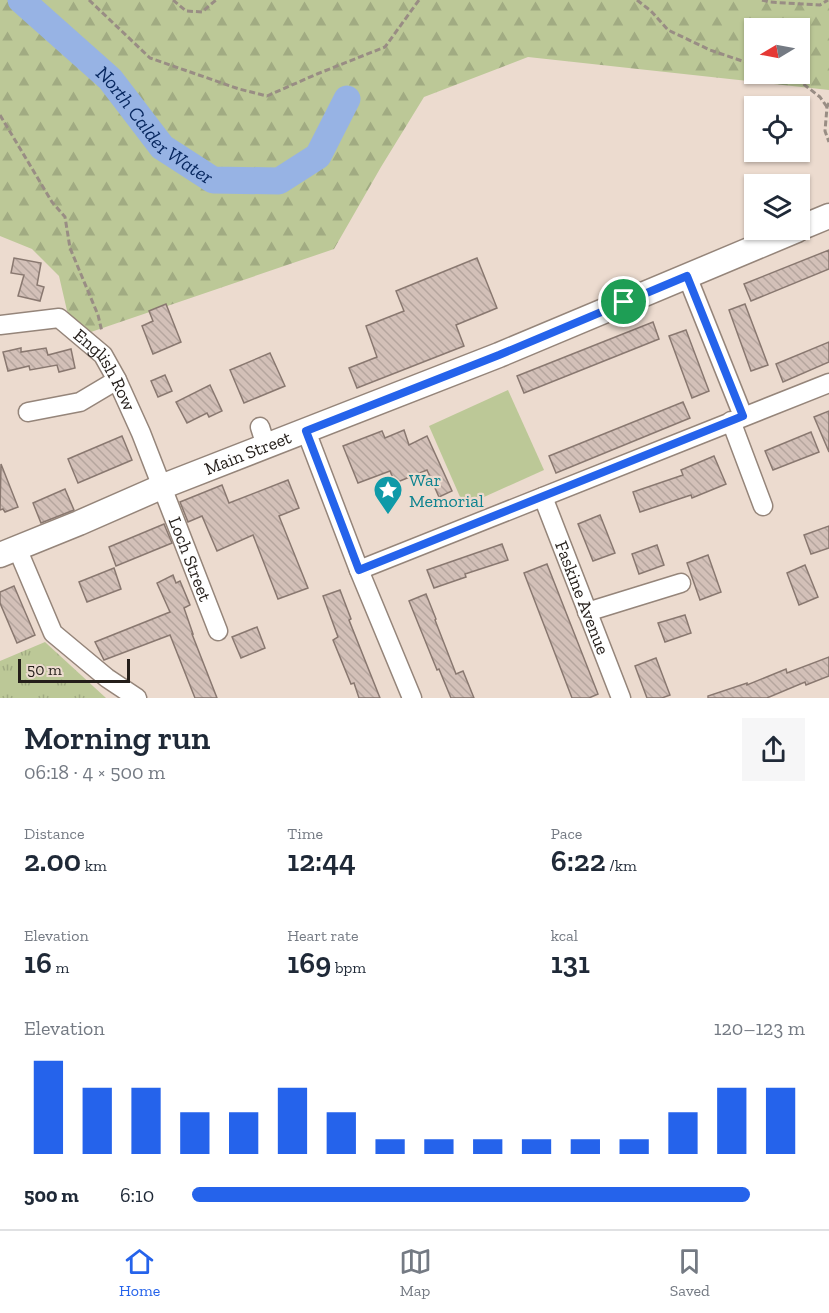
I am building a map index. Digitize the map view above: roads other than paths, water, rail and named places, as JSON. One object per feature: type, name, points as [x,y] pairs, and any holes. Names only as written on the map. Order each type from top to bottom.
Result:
[{"type":"main road","name":"Main Street","points":[[810,224],[829,216]]},
{"type":"main road","name":"Main Street","points":[[9,552],[161,487],[263,437],[306,431],[499,355],[772,240]]},
{"type":"street","points":[[687,276],[737,419],[763,506]]},
{"type":"street","name":"English Row","points":[[0,325],[59,318],[103,355],[141,433],[161,487]]},
{"type":"street","points":[[28,412],[80,402],[117,380]]},
{"type":"street","points":[[359,570],[829,383]]},
{"type":"street","points":[[306,431],[359,570],[412,698]]},
{"type":"street","name":"Loch Street","points":[[161,487],[218,631]]},
{"type":"street","name":"Faskine Avenue","points":[[543,496],[621,698]]},
{"type":"street","points":[[9,552],[53,633],[107,678],[137,698]]},
{"type":"street","points":[[587,612],[681,584]]},
{"type":"waterway","name":"North Calder Water","points":[[21,0],[110,79],[162,147],[213,180],[279,181],[318,156],[347,99]]},
{"type":"place","name":"War Memorial","points":[[388,516]]}]
